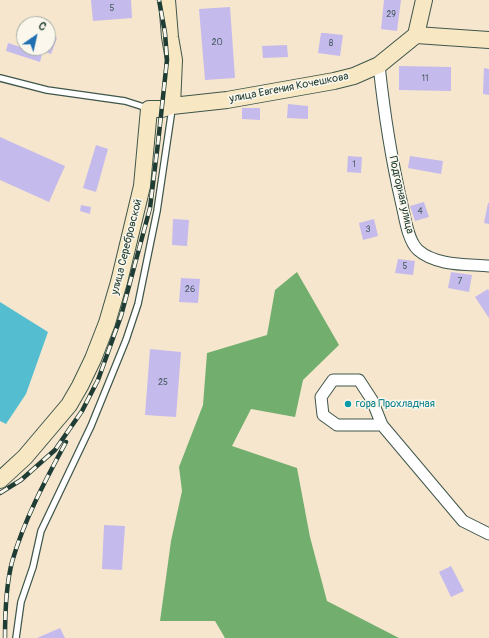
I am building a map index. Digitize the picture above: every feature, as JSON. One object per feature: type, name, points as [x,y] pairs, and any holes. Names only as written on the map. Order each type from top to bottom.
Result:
[{"type":"street","points":[[149,109],[162,109],[172,106],[174,60],[170,37],[167,0]]},
{"type":"street","points":[[424,0],[416,35],[489,40]]},
{"type":"street","name":"улица Евгения Кочешкова","points":[[172,106],[227,100],[354,76],[379,65],[416,35]]},
{"type":"street","name":"Подгорная улица","points":[[379,65],[385,120],[395,176],[408,234],[417,249],[425,255],[444,262],[489,266]]},
{"type":"street","name":"улица Серебровской","points":[[0,480],[26,457],[69,405],[93,359],[107,323],[117,289],[142,186],[149,109]]},
{"type":"street","points":[[382,425],[337,425],[323,415],[321,397],[333,380],[359,380],[372,400],[382,425],[463,521],[489,534]]},
{"type":"lane","points":[[0,78],[47,90],[125,101],[149,109]]},
{"type":"lane","points":[[16,638],[21,602],[34,567],[41,531],[91,426],[126,340],[138,304],[157,211],[172,106]]},
{"type":"green space","points":[[297,272],[339,345],[303,380],[295,417],[251,409],[232,446],[297,468],[310,537],[327,601],[399,638],[225,638],[215,621],[160,621],[171,541],[182,491],[179,467],[203,405],[207,353],[267,335],[275,290]]},
{"type":"water","points":[[0,302],[48,332],[26,394],[6,424],[0,421]]},
{"type":"building","points":[[91,0],[131,0],[132,18],[93,21]]},
{"type":"building","points":[[384,0],[401,0],[397,31],[381,29]]},
{"type":"building","points":[[230,7],[235,78],[205,80],[199,9]]},
{"type":"building","points":[[321,33],[343,35],[340,56],[318,53]]},
{"type":"building","points":[[8,43],[16,46],[16,54],[6,51]]},
{"type":"building","points":[[287,45],[288,57],[263,58],[262,46]]},
{"type":"building","points":[[21,56],[42,56],[40,62]]},
{"type":"building","points":[[399,66],[451,67],[451,91],[399,90]]},
{"type":"building","points":[[484,68],[489,69],[489,95],[483,94]]},
{"type":"building","points":[[288,104],[308,106],[308,119],[287,118]]},
{"type":"building","points":[[242,108],[260,108],[260,120],[242,119]]},
{"type":"building","points":[[0,137],[65,166],[49,202],[0,180]]},
{"type":"building","points":[[96,145],[108,149],[96,192],[83,188]]},
{"type":"building","points":[[348,156],[362,157],[361,173],[347,172]]},
{"type":"building","points":[[410,156],[443,161],[441,174],[408,168]]},
{"type":"building","points":[[424,202],[429,217],[415,221],[410,206]]},
{"type":"building","points":[[489,203],[489,224],[484,223]]},
{"type":"building","points":[[81,205],[91,207],[90,214],[80,211]]},
{"type":"building","points":[[173,219],[189,220],[187,246],[172,245]]},
{"type":"building","points":[[374,219],[378,236],[363,240],[359,223]]},
{"type":"building","points":[[398,259],[415,261],[413,275],[395,273]]},
{"type":"building","points":[[451,272],[472,275],[469,292],[448,288]]},
{"type":"building","points":[[181,278],[200,279],[198,303],[179,302]]},
{"type":"building","points":[[488,289],[489,291],[489,318],[475,297]]},
{"type":"building","points":[[150,349],[181,352],[176,417],[145,415]]},
{"type":"building","points":[[104,525],[125,526],[122,570],[102,569]]},
{"type":"building","points":[[451,566],[464,591],[451,597],[439,572]]},
{"type":"building","points":[[60,628],[65,638],[37,638]]},
{"type":"railway","points":[[0,493],[21,480],[55,450],[82,411],[98,380],[121,316],[150,208],[158,143],[167,60],[165,33],[159,0]]},
{"type":"railway","points":[[5,638],[7,590],[12,562],[29,516],[66,442]]},
{"type":"place","name":"гора Прохладная","points":[[348,404]]}]
